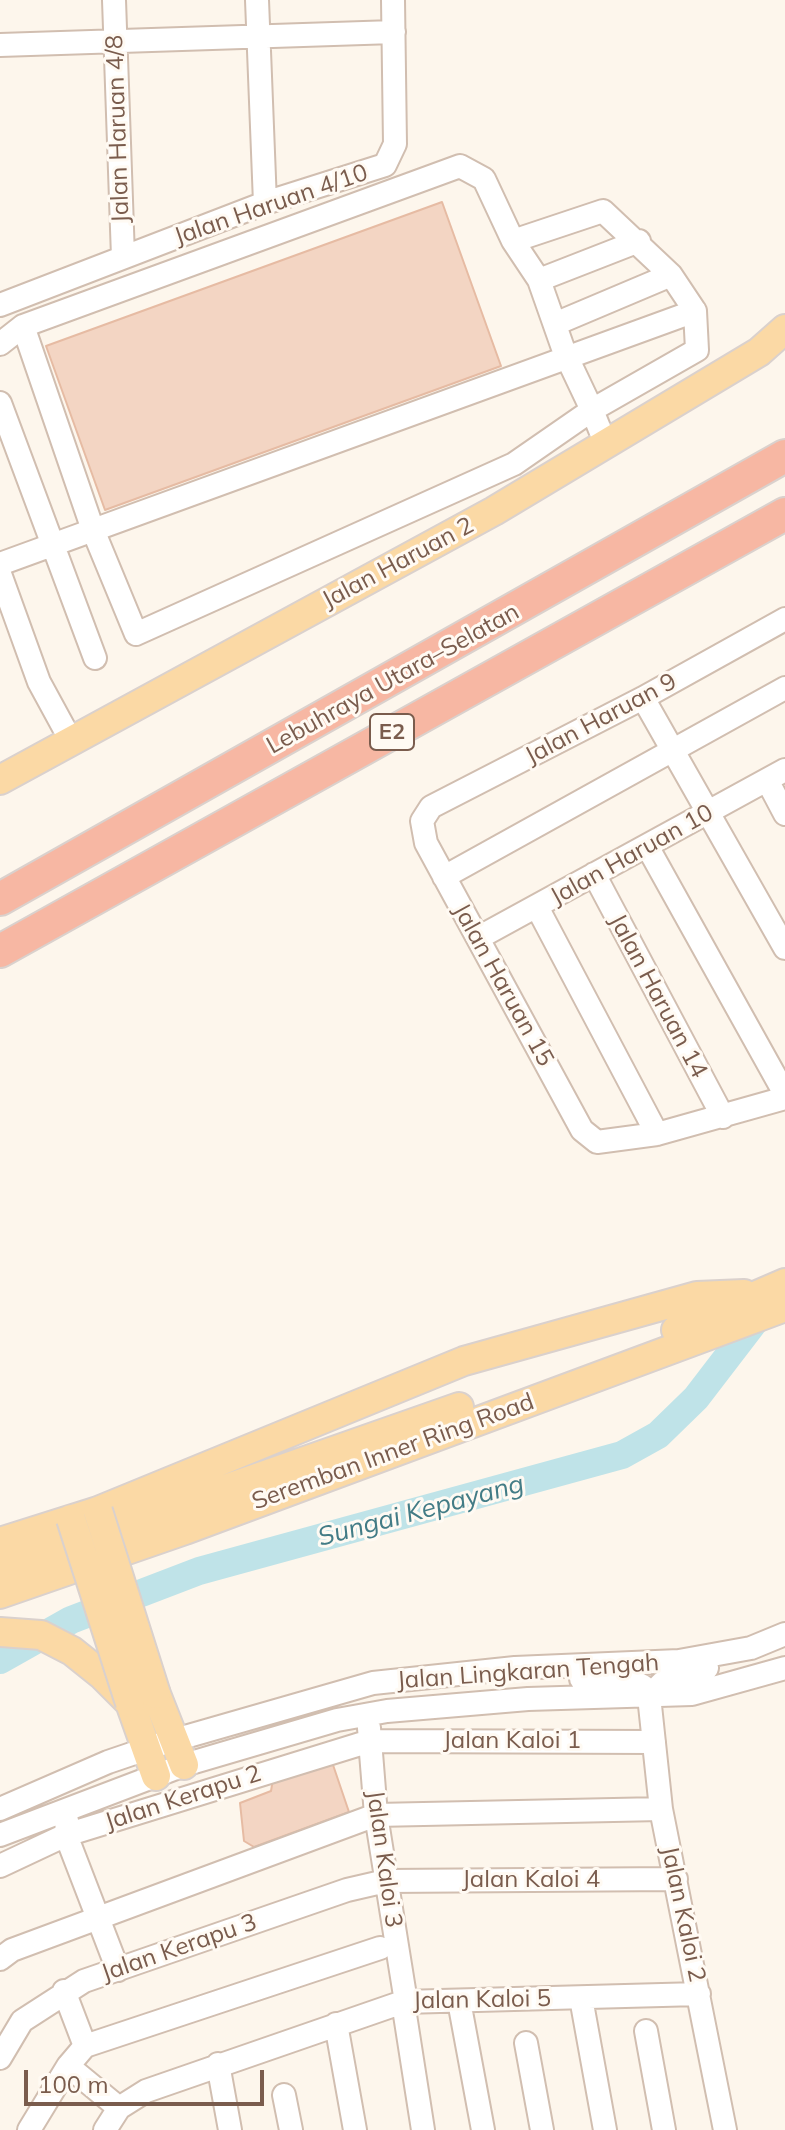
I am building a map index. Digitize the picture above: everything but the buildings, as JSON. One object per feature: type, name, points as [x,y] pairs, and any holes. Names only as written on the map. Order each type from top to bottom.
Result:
[{"type":"highway","name":"Lebuhraya Utara–Selatan","points":[[0,899],[785,456]]},
{"type":"highway","name":"Lebuhraya Utara–Selatan","points":[[0,951],[785,514]]},
{"type":"main road","name":"Jalan Haruan 2","points":[[0,780],[70,739],[494,511],[759,352],[785,329]]},
{"type":"main road","name":"Seremban Inner Ring Road","points":[[0,1594],[185,1530],[680,1338],[777,1295]]},
{"type":"main road","points":[[0,1542],[84,1515],[464,1361],[697,1296],[777,1295]]},
{"type":"main road","name":"Seremban Inner Ring Road","points":[[0,1568],[680,1338]]},
{"type":"main road","points":[[84,1515],[143,1698],[147,1749],[156,1776]]},
{"type":"main road","points":[[0,1632],[32,1634],[59,1644],[143,1698],[180,1753]]},
{"type":"street","name":"Jalan Haruan 4/8","points":[[114,0],[123,257]]},
{"type":"street","points":[[257,0],[265,203]]},
{"type":"street","name":"Jalan Haruan 4/10","points":[[0,305],[265,203],[385,165],[392,156],[393,0]]},
{"type":"street","points":[[0,45],[258,39],[394,32]]},
{"type":"street","points":[[0,344],[23,326],[460,166],[484,179],[513,241],[539,280],[606,445]]},
{"type":"street","points":[[23,326],[93,530],[136,634],[514,464],[592,410],[697,350],[695,311],[671,275],[639,241],[603,211],[513,241]]},
{"type":"street","points":[[539,280],[639,241]]},
{"type":"street","points":[[555,324],[671,275]]},
{"type":"street","points":[[0,564],[695,311]]},
{"type":"street","points":[[0,403],[50,545],[95,658]]},
{"type":"street","points":[[0,574],[39,682],[70,739]]},
{"type":"street","name":"Jalan Haruan 9","points":[[422,821],[431,807],[643,698],[785,619]]},
{"type":"street","points":[[444,877],[785,688]]},
{"type":"street","points":[[643,698],[785,948]]},
{"type":"street","points":[[776,775],[785,814]]},
{"type":"street","name":"Jalan Haruan 10","points":[[478,938],[776,775]]},
{"type":"street","name":"Jalan Haruan 15","points":[[422,821],[426,843],[582,1130],[597,1142],[657,1134]]},
{"type":"street","points":[[537,907],[657,1134],[723,1117],[785,1096],[647,846]]},
{"type":"street","name":"Jalan Haruan 14","points":[[594,874],[723,1117]]},
{"type":"street","name":"Jalan Lingkaran Tengah","points":[[0,1835],[156,1776],[180,1753],[373,1683],[515,1668],[679,1661],[751,1648],[785,1634]]},
{"type":"street","points":[[515,1668],[534,1678],[633,1681],[643,1686],[649,1696],[668,1680],[720,1665],[751,1648]]},
{"type":"street","name":"Jalan Lingkaran Tengah","points":[[0,1809],[147,1749],[180,1753],[368,1715],[528,1699],[692,1694],[785,1668]]},
{"type":"street","name":"Jalan Kaloi 2","points":[[649,1696],[661,1809],[725,2130]]},
{"type":"street","name":"Jalan Kaloi 3","points":[[368,1715],[376,1815],[423,2130]]},
{"type":"street","name":"Jalan Kaloi 1","points":[[370,1741],[654,1742]]},
{"type":"street","name":"Jalan Kerapu 2","points":[[0,1866],[66,1835],[370,1741]]},
{"type":"street","points":[[73,1805],[66,1835],[118,1970]]},
{"type":"street","points":[[0,1959],[12,1950],[376,1815],[661,1809]]},
{"type":"street","name":"Jalan Kaloi 4","points":[[386,1881],[676,1879]]},
{"type":"street","name":"Jalan Kerapu 3","points":[[0,2058],[22,2021],[64,1991],[347,1890],[386,1881]]},
{"type":"street","points":[[29,2130],[68,2066],[85,2046],[380,1948]]},
{"type":"street","points":[[64,1991],[85,2046]]},
{"type":"street","name":"Jalan Kaloi 5","points":[[105,2130],[119,2108],[146,2091],[404,2002],[699,1994]]},
{"type":"street","points":[[581,1998],[605,2130]]},
{"type":"street","points":[[459,2001],[483,2130]]},
{"type":"street","points":[[336,2024],[355,2130]]},
{"type":"street","points":[[646,2031],[664,2130]]},
{"type":"street","points":[[526,2043],[542,2130]]},
{"type":"street","points":[[218,2064],[230,2130]]},
{"type":"street","points":[[68,2066],[119,2108]]},
{"type":"street","points":[[284,2095],[291,2130]]},
{"type":"waterway","name":"Sungai Kepayang","points":[[0,1660],[71,1620],[199,1571],[622,1455],[658,1435],[696,1398],[765,1308]]}]
